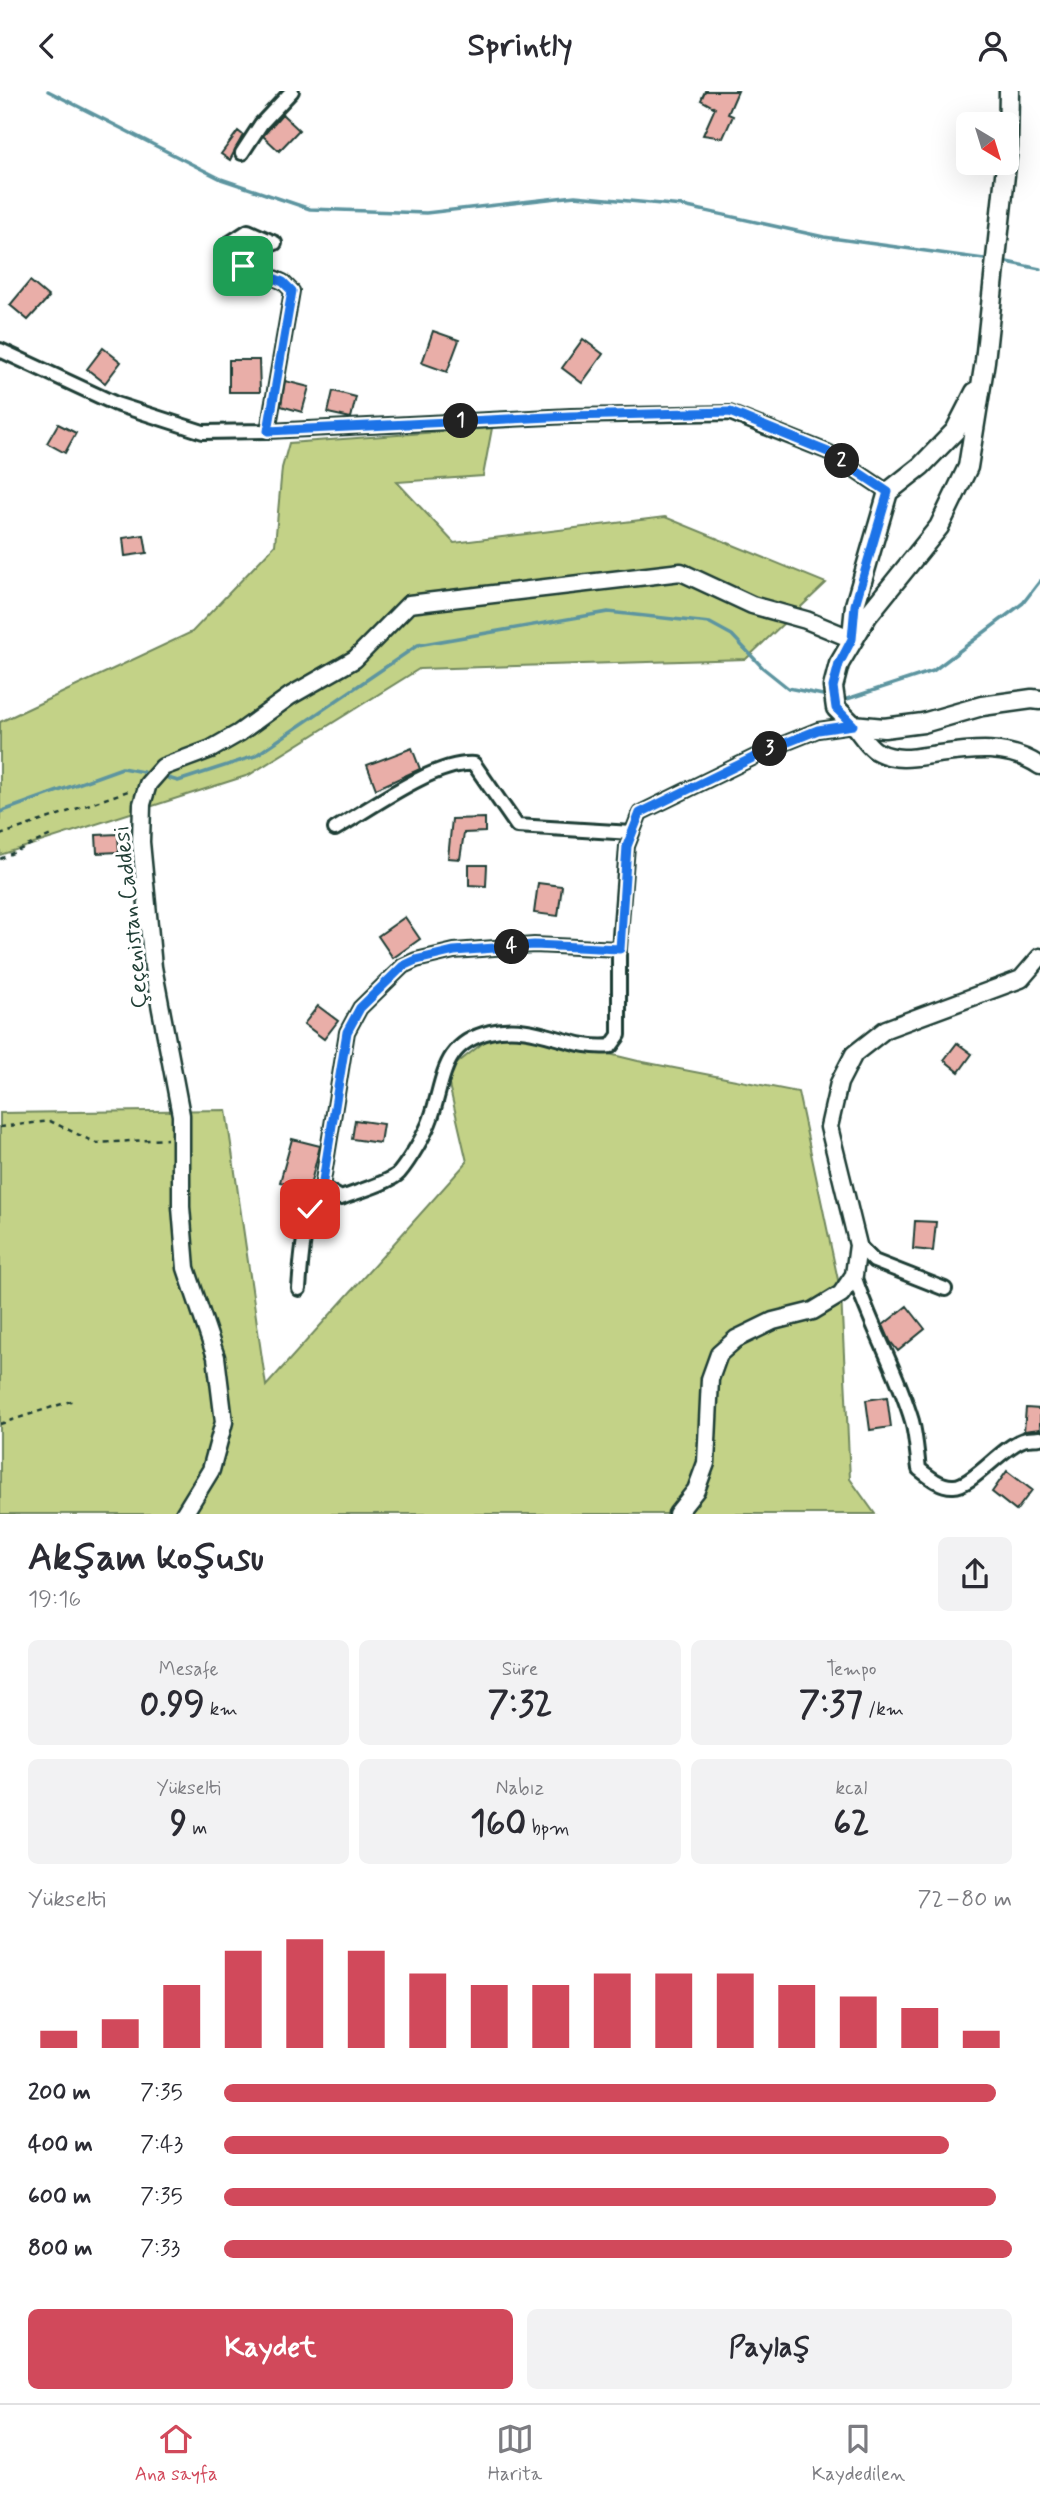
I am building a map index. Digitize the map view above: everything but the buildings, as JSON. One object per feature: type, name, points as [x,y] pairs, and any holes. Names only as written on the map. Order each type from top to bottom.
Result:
[{"type":"main road","points":[[1009,91],[1008,147],[982,377],[968,467],[939,527],[852,639],[839,664],[833,687],[836,708],[853,725],[884,727],[923,723],[982,706],[1032,699],[1040,701]]},
{"type":"main road","points":[[852,639],[855,605],[888,492],[922,467],[955,431],[982,377]]},
{"type":"street","points":[[242,153],[261,124],[292,91]]},
{"type":"street","points":[[268,431],[292,291],[283,282],[228,257],[228,244],[248,231],[275,243]]},
{"type":"street","points":[[0,350],[116,404],[203,432],[730,412],[828,452],[888,492]]},
{"type":"street","points":[[148,784],[163,767],[211,749],[239,733],[290,696],[355,659],[409,604],[681,572],[752,605],[806,620],[852,639]]},
{"type":"street","points":[[322,1187],[341,1198],[397,1175],[430,1120],[446,1063],[458,1047],[470,1038],[493,1031],[517,1029],[598,1047],[611,1046],[619,1035],[620,949],[627,846],[640,813],[773,748],[818,730],[853,725],[876,752],[900,760],[958,751],[997,749],[1027,757],[1040,766]]},
{"type":"street","points":[[335,829],[427,775],[461,763],[474,764],[517,826],[632,833]]},
{"type":"street","name":"Çeçenistan Caddesi","points":[[148,784],[142,804],[141,842],[152,953],[181,1115],[181,1207],[186,1268],[216,1357],[224,1422],[211,1470],[184,1514]]},
{"type":"street","points":[[299,1289],[310,1209],[322,1187],[347,1032],[360,1008],[403,966],[454,951],[534,945],[620,949]]},
{"type":"street","points":[[1040,957],[1021,979],[886,1029],[854,1054],[839,1083],[829,1127],[858,1245],[855,1275],[912,1423],[919,1469],[934,1481],[953,1486],[966,1483],[988,1463],[1024,1439],[1040,1439]]},
{"type":"street","points":[[858,1245],[874,1261],[945,1289]]},
{"type":"street","points":[[677,1514],[696,1489],[706,1463],[710,1379],[719,1354],[736,1339],[773,1321],[813,1311],[841,1294],[855,1275]]},
{"type":"path","points":[[0,835],[148,784]]},
{"type":"path","points":[[0,859],[51,835]]},
{"type":"path","points":[[0,1127],[50,1121],[96,1143],[181,1138]]},
{"type":"path","points":[[0,1424],[74,1401]]},
{"type":"green space","points":[[492,428],[483,476],[397,482],[454,543],[665,517],[826,583],[746,659],[419,669],[249,775],[0,855],[0,722],[192,632],[275,545],[282,468],[289,443]]},
{"type":"green space","points":[[502,1028],[638,1061],[798,1092],[841,1294],[850,1479],[875,1514],[0,1514],[0,1113],[226,1110],[266,1386],[467,1162],[446,1072]]},
{"type":"waterway","points":[[48,91],[221,179],[310,209],[426,213],[575,196],[683,206],[824,237],[984,259]]},
{"type":"waterway","points":[[1007,262],[1040,269]]},
{"type":"waterway","points":[[847,699],[933,671],[1023,603],[1040,581]]},
{"type":"waterway","points":[[168,778],[178,781],[255,756],[418,645],[608,612],[710,623],[732,635],[763,668],[788,688],[823,695]]},
{"type":"waterway","points":[[0,812],[122,768],[143,772]]},
{"type":"route","points":[[243,266],[283,282],[292,291],[268,431],[570,416],[730,412],[828,452],[888,492],[855,605],[852,639],[839,664],[833,687],[836,708],[853,725],[818,730],[773,748],[640,813],[627,846],[620,949],[534,945],[454,951],[403,966],[360,1008],[347,1032],[322,1187],[310,1209]]}]
